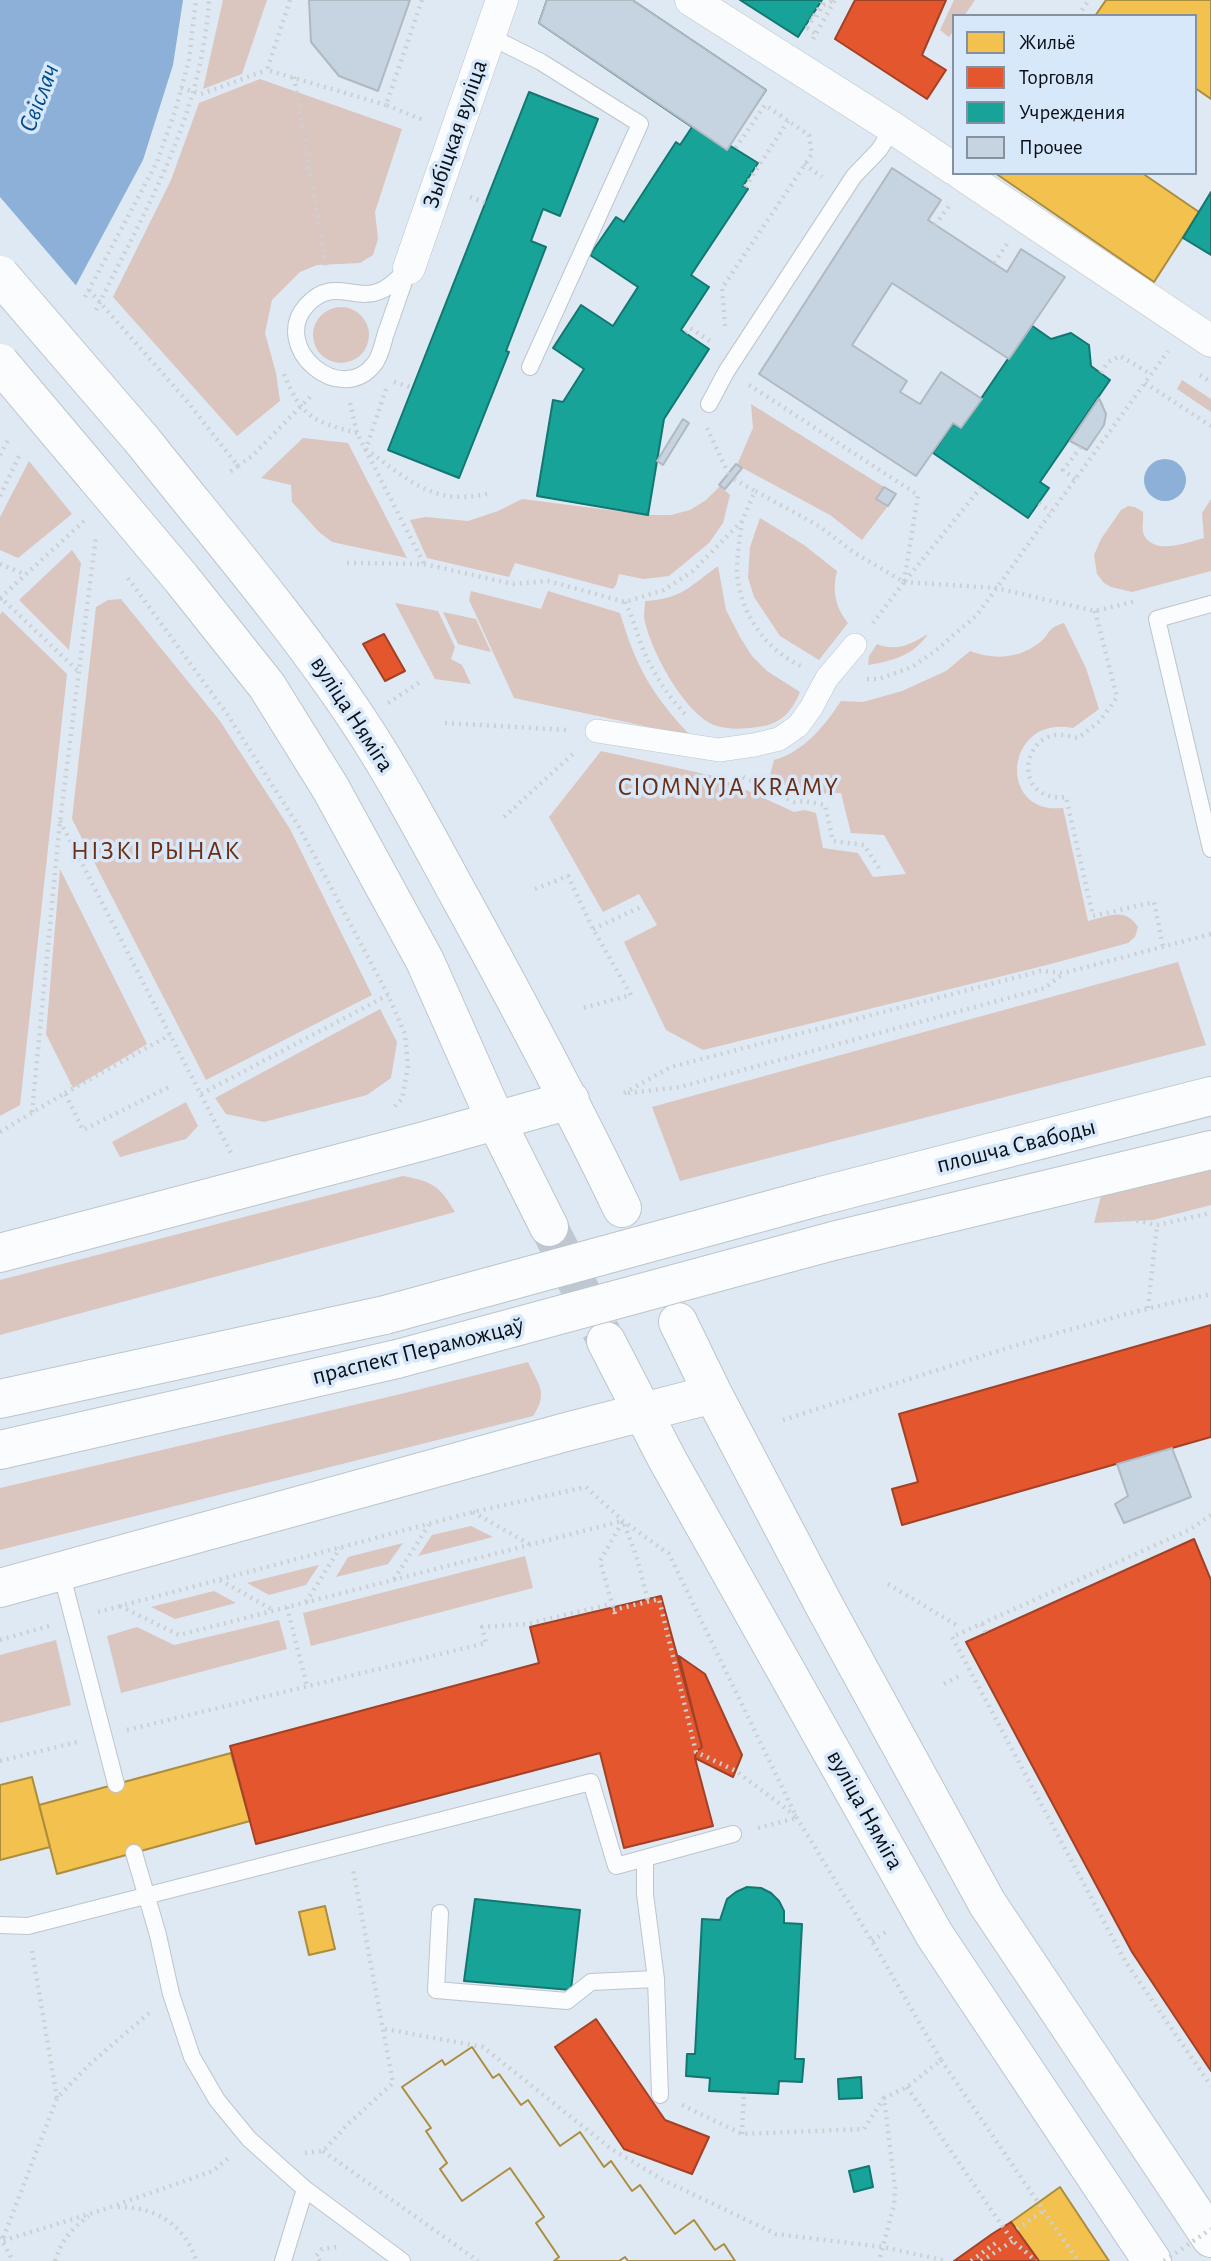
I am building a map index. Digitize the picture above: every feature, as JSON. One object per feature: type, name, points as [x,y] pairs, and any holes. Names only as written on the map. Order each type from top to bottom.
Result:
[{"type":"main road","name":"вуліца Няміга","points":[[0,275],[142,440],[308,647],[359,721],[411,808],[570,1100],[622,1208]]},
{"type":"main road","points":[[0,363],[181,578],[267,686],[331,789],[425,961],[496,1121],[549,1227]]},
{"type":"main road","name":"плошча Свабоды","points":[[821,1195],[1211,1096]]},
{"type":"main road","points":[[0,1253],[570,1100]]},
{"type":"main road","name":"плошча Свабоды","points":[[833,1241],[1211,1150]]},
{"type":"main road","name":"праспект Пераможцаў","points":[[0,1399],[385,1315],[821,1195]]},
{"type":"main road","name":"праспект Пераможцаў","points":[[0,1450],[397,1359],[833,1241]]},
{"type":"main road","points":[[678,1322],[825,1607],[987,1903],[1211,2238]]},
{"type":"main road","name":"вуліца Няміга","points":[[606,1341],[641,1412],[934,1934],[1152,2261]]},
{"type":"main road","points":[[0,1588],[713,1394]]},
{"type":"street","name":"Зыбіцкая вуліца","points":[[409,268],[502,0]]},
{"type":"street","points":[[691,0],[893,128],[956,180],[1202,332]]},
{"type":"street","points":[[597,731],[719,750],[779,738],[798,726],[827,678],[855,646]]},
{"type":"lane","points":[[489,36],[541,62],[640,124],[530,368]]},
{"type":"lane","points":[[709,404],[726,372],[854,176],[879,150],[893,128]]},
{"type":"lane","points":[[409,268],[375,363],[357,377],[345,379],[328,376],[312,367],[301,353],[297,335],[298,319],[304,308],[313,299],[336,289],[372,294],[383,290],[409,268]]},
{"type":"lane","points":[[1211,604],[1157,619],[1211,849]]},
{"type":"lane","points":[[61,1572],[116,1784]]},
{"type":"lane","points":[[0,1924],[28,1926],[591,1782],[616,1867],[733,1834]]},
{"type":"lane","points":[[134,1853],[171,1994],[192,2057],[217,2100],[249,2139],[305,2189],[402,2261]]},
{"type":"lane","points":[[645,1858],[645,1894],[656,1979],[660,2095]]},
{"type":"lane","points":[[440,1913],[436,1990],[567,2001],[592,1982],[656,1979]]},
{"type":"lane","points":[[283,2261],[305,2189]]},
{"type":"path","points":[[85,297],[157,162],[176,111],[191,47],[196,0]]},
{"type":"path","points":[[96,310],[168,166],[194,92],[209,0]]},
{"type":"path","points":[[267,69],[290,0]]},
{"type":"path","points":[[386,105],[422,0]]},
{"type":"path","points":[[797,67],[834,0]]},
{"type":"path","points":[[811,18],[814,19],[823,5],[834,0]]},
{"type":"path","points":[[816,34],[807,28],[821,3]]},
{"type":"path","points":[[181,88],[201,94],[267,69],[386,105],[423,120],[419,133]]},
{"type":"path","points":[[294,78],[327,272]]},
{"type":"path","points":[[726,338],[722,288],[812,154],[809,135],[765,105],[735,149]]},
{"type":"path","points":[[745,187],[788,121]]},
{"type":"path","points":[[935,225],[956,180]]},
{"type":"path","points":[[469,197],[486,203]]},
{"type":"path","points":[[994,263],[1000,255]]},
{"type":"path","points":[[89,290],[186,400],[238,466]]},
{"type":"path","points":[[686,334],[690,328],[707,339]]},
{"type":"path","points":[[755,491],[742,521],[737,572],[742,602],[757,631],[790,661],[827,678],[879,679],[912,667],[977,615],[1151,374],[1202,332]]},
{"type":"path","points":[[1101,373],[1108,362],[1120,356],[1151,374]]},
{"type":"path","points":[[282,369],[301,408],[321,424],[356,433],[424,564]]},
{"type":"path","points":[[726,372],[918,495],[904,582]]},
{"type":"path","points":[[227,474],[252,456],[301,408],[328,376]]},
{"type":"path","points":[[389,380],[413,388]]},
{"type":"path","points":[[1145,383],[1211,426]]},
{"type":"path","points":[[704,421],[729,475]]},
{"type":"path","points":[[0,455],[9,438]]},
{"type":"path","points":[[1075,479],[1063,470],[1081,447]]},
{"type":"path","points":[[366,449],[435,495],[466,499],[487,494]]},
{"type":"path","points":[[0,496],[21,452]]},
{"type":"path","points":[[734,479],[819,526],[853,552],[904,582],[996,588],[1095,611],[1117,697],[1100,721],[1078,738],[1059,734],[1041,743],[1031,753],[1027,769],[1030,779],[1040,792],[1053,798],[1066,797],[1093,916],[1154,902],[1163,946]]},
{"type":"path","points":[[872,625],[982,486]]},
{"type":"path","points":[[1039,503],[1051,512]]},
{"type":"path","points":[[78,670],[0,599],[86,519],[105,546]]},
{"type":"path","points":[[347,563],[424,564],[513,584],[548,581],[625,602],[664,590],[694,572],[742,521]]},
{"type":"path","points":[[32,1112],[60,821],[96,534]]},
{"type":"path","points":[[0,564],[24,574]]},
{"type":"path","points":[[121,568],[227,715],[299,827],[388,995],[405,1034],[408,1066],[402,1099],[389,1112]]},
{"type":"path","points":[[625,602],[650,665],[663,686],[737,774],[794,802],[806,801],[825,805],[834,841],[864,845],[879,868]]},
{"type":"path","points":[[445,723],[597,731]]},
{"type":"path","points":[[504,817],[597,731]]},
{"type":"path","points":[[60,821],[235,1159]]},
{"type":"path","points":[[535,888],[568,876],[593,929],[631,995],[583,1008]]},
{"type":"path","points":[[593,929],[641,907]]},
{"type":"path","points":[[1064,973],[1045,988],[680,1087],[624,1093],[671,1067],[1041,971],[1064,973],[1211,934]]},
{"type":"path","points":[[201,1094],[388,995]]},
{"type":"path","points":[[0,1132],[170,1035]]},
{"type":"path","points":[[65,1093],[83,1130],[169,1087]]},
{"type":"path","points":[[1148,1308],[1157,1225]]},
{"type":"path","points":[[783,1420],[887,1385],[1148,1308],[1211,1294]]},
{"type":"path","points":[[0,1640],[429,1523],[586,1487],[623,1521],[669,1553],[797,1818],[940,2060],[1078,2261]]},
{"type":"path","points":[[473,1512],[529,1545]]},
{"type":"path","points":[[1211,1515],[1189,1530],[952,1637],[1125,1961],[1211,2086]]},
{"type":"path","points":[[120,1606],[179,1635],[623,1521]]},
{"type":"path","points":[[623,1521],[636,1555],[648,1601]]},
{"type":"path","points":[[613,1609],[600,1561],[623,1521]]},
{"type":"path","points":[[393,1580],[429,1523]]},
{"type":"path","points":[[305,1603],[340,1548]]},
{"type":"path","points":[[219,1580],[273,1610]]},
{"type":"path","points":[[888,1584],[958,1626]]},
{"type":"path","points":[[0,1761],[486,1643],[482,1627],[527,1624],[659,1599],[696,1752],[736,1771],[797,1818]]},
{"type":"path","points":[[287,1607],[307,1686]]},
{"type":"path","points":[[982,1624],[986,1633]]},
{"type":"path","points":[[964,1660],[972,1655]]},
{"type":"path","points":[[944,1684],[961,1675]]},
{"type":"path","points":[[733,1834],[797,1818]]},
{"type":"path","points":[[28,1926],[57,2098]]},
{"type":"path","points":[[385,2029],[483,2047],[610,2148],[663,2180],[776,2234],[883,2247],[920,2259],[947,2261]]},
{"type":"path","points":[[660,2095],[742,2134],[864,2129],[884,2098],[907,2087],[940,2060]]},
{"type":"path","points":[[907,2087],[1013,2241],[1036,2261]]},
{"type":"path","points":[[742,2134],[744,2092]]},
{"type":"path","points":[[879,2261],[894,2206],[895,2188],[884,2098]]},
{"type":"path","points":[[323,2151],[478,2261]]},
{"type":"path","points":[[55,2261],[60,2246],[78,2224],[103,2210],[131,2206],[145,2209],[170,2221],[189,2243],[196,2261]]},
{"type":"path","points":[[1017,2229],[1042,2211]]},
{"type":"path","points":[[1164,2261],[1211,2229]]},
{"type":"path","points":[[1,2240],[13,2261]]},
{"type":"path","points":[[981,2261],[1013,2241]]},
{"type":"path","points":[[971,2261],[997,2242]]},
{"type":"path","points":[[320,2261],[315,2258],[322,2249],[340,2247]]},
{"type":"shaded area","points":[[223,0],[267,0],[242,74],[203,89]]},
{"type":"shaded area","points":[[954,0],[975,0],[965,14],[952,14],[952,33],[949,37],[940,30]]},
{"type":"shaded area","points":[[260,79],[402,129],[375,212],[378,239],[373,255],[360,263],[317,265],[300,272],[272,300],[265,333],[276,373],[280,401],[237,436],[113,297],[171,180],[199,103]]},
{"type":"shaded area","points":[[335,307],[347,307],[357,311],[365,319],[369,335],[365,351],[357,359],[347,363],[335,363],[325,359],[317,351],[313,341],[313,329],[317,319],[325,311]]},
{"type":"shaded area","points":[[1182,380],[1211,399],[1211,412],[1177,389]]},
{"type":"shaded area","points":[[751,404],[884,487],[877,499],[888,506],[862,540],[830,515],[737,465],[753,428]]},
{"type":"shaded area","points":[[303,438],[348,443],[407,558],[332,542],[319,532],[292,502],[291,485],[261,478]]},
{"type":"shaded area","points":[[29,461],[72,514],[18,558],[0,550],[0,517]]},
{"type":"shaded area","points":[[720,486],[730,495],[723,523],[709,543],[669,576],[643,579],[619,574],[613,589],[515,563],[509,577],[427,558],[410,520],[426,517],[468,521],[522,499],[648,515],[671,515],[690,510],[706,500]]},
{"type":"shaded area","points":[[1211,499],[1211,571],[1132,592],[1111,587],[1097,574],[1094,555],[1101,539],[1121,510],[1128,506],[1143,512],[1143,532],[1149,541],[1156,545],[1172,546],[1204,538],[1202,513]]},
{"type":"shaded area","points":[[760,518],[804,545],[837,571],[836,598],[848,623],[819,660],[780,636],[754,597],[748,578],[750,547]]},
{"type":"shaded area","points":[[72,550],[81,563],[69,650],[19,600]]},
{"type":"shaded area","points":[[718,566],[726,610],[752,656],[767,671],[800,692],[789,711],[772,724],[741,729],[714,725],[703,718],[680,694],[660,662],[647,630],[645,601],[677,594]]},
{"type":"shaded area","points":[[471,591],[541,609],[548,591],[620,613],[632,649],[647,679],[691,736],[514,698],[469,600]]},
{"type":"shaded area","points":[[121,599],[220,721],[290,829],[372,995],[206,1080],[72,819],[96,607],[108,600]]},
{"type":"shaded area","points":[[395,603],[438,611],[455,647],[451,659],[462,665],[471,684],[435,679]]},
{"type":"shaded area","points":[[2,611],[67,674],[20,1105],[0,1116],[0,615]]},
{"type":"shaded area","points":[[443,612],[476,619],[491,652],[458,644]]},
{"type":"shaded area","points":[[1064,623],[1086,668],[1099,709],[1073,728],[1050,728],[1033,736],[1022,749],[1017,765],[1019,782],[1027,796],[1041,806],[1063,808],[1088,921],[1115,915],[1127,917],[1138,927],[1135,937],[1128,943],[1047,965],[703,1050],[666,1030],[624,942],[657,925],[639,894],[603,912],[549,817],[601,751],[718,777],[794,812],[805,810],[816,813],[823,848],[858,853],[873,877],[906,874],[884,835],[851,833],[841,793],[809,794],[769,779],[774,760],[804,744],[821,728],[841,701],[863,702],[902,691],[946,671],[970,651],[997,657],[1023,652],[1043,640],[1051,629]]},
{"type":"shaded area","points":[[928,634],[916,647],[902,656],[868,665],[869,656],[877,644],[904,646]]},
{"type":"shaded area","points":[[60,869],[147,1044],[73,1088],[46,1034]]},
{"type":"shaded area","points":[[1178,962],[1206,1045],[680,1181],[652,1107]]},
{"type":"shaded area","points":[[380,1009],[397,1042],[391,1078],[367,1095],[264,1122],[226,1114],[215,1098]]},
{"type":"shaded area","points":[[186,1102],[198,1126],[186,1139],[120,1157],[112,1142]]},
{"type":"shaded area","points":[[1211,1163],[1211,1205],[1153,1220],[1094,1223],[1103,1188]]},
{"type":"shaded area","points":[[403,1176],[434,1186],[455,1212],[0,1335],[0,1280]]},
{"type":"shaded area","points":[[528,1362],[541,1395],[533,1416],[0,1550],[0,1488]]},
{"type":"shaded area","points":[[471,1526],[493,1537],[418,1556],[432,1535]]},
{"type":"shaded area","points":[[403,1543],[388,1564],[336,1577],[348,1557]]},
{"type":"shaded area","points":[[525,1556],[533,1588],[311,1646],[303,1613]]},
{"type":"shaded area","points":[[319,1565],[306,1585],[269,1595],[247,1583]]},
{"type":"shaded area","points":[[214,1591],[236,1603],[175,1619],[151,1607]]},
{"type":"shaded area","points":[[279,1620],[287,1649],[121,1693],[107,1636],[137,1627],[174,1645]]},
{"type":"shaded area","points":[[56,1640],[71,1705],[0,1723],[0,1655]]},
{"type":"water","name":"Свіслач","points":[[0,0],[183,0],[173,65],[143,160],[0,427]]},
{"type":"water","points":[[1165,459],[1180,465],[1186,480],[1180,495],[1165,501],[1150,495],[1144,480],[1150,465]]},
{"type":"pier","points":[[0,197],[79,289],[2,430],[0,427]]},
{"type":"building: Жильё","points":[[1106,0],[1211,0],[1211,99],[1197,89],[1197,14],[1096,14]]},
{"type":"building: Жильё","points":[[998,175],[1145,175],[1199,212],[1154,282]]},
{"type":"building: Жильё","points":[[231,1753],[250,1821],[57,1874],[39,1805]]},
{"type":"building: Жильё","points":[[32,1777],[50,1847],[0,1860],[0,1785]]},
{"type":"building: Жильё","points":[[325,1906],[335,1949],[309,1955],[299,1912]]},
{"type":"building: Жильё","points":[[472,2047],[493,2078],[499,2074],[521,2105],[528,2100],[560,2146],[580,2132],[604,2167],[611,2161],[632,2191],[640,2185],[675,2234],[694,2220],[715,2250],[724,2244],[735,2261],[628,2261],[625,2257],[619,2261],[554,2261],[559,2257],[536,2223],[544,2217],[510,2168],[462,2201],[440,2169],[447,2163],[426,2131],[431,2128],[402,2087],[442,2060],[445,2065]]},
{"type":"building: Жильё","points":[[472,2047],[493,2078],[499,2074],[521,2105],[528,2100],[560,2146],[580,2132],[604,2167],[611,2161],[632,2191],[640,2185],[675,2234],[694,2220],[715,2250],[724,2244],[735,2261],[628,2261],[625,2257],[619,2261],[554,2261],[559,2257],[536,2223],[544,2217],[510,2168],[462,2201],[440,2169],[447,2163],[426,2131],[431,2128],[402,2087],[442,2060],[445,2065]]},
{"type":"building: Жильё","points":[[1060,2187],[1109,2261],[1039,2261],[1011,2222]]},
{"type":"building: Торговля","points":[[855,0],[946,0],[922,55],[946,70],[927,99],[835,39]]},
{"type":"building: Торговля","points":[[384,634],[405,671],[385,681],[363,644]]},
{"type":"building: Торговля","points":[[1211,1325],[1211,1437],[902,1525],[892,1489],[918,1482],[899,1414]]},
{"type":"building: Торговля","points":[[1194,1539],[1211,1580],[1211,2071],[1132,1952],[966,1642]]},
{"type":"building: Торговля","points":[[661,1596],[702,1747],[696,1752],[695,1758],[713,1826],[624,1848],[600,1753],[256,1844],[230,1746],[539,1663],[530,1627]]},
{"type":"building: Торговля","points":[[679,1656],[705,1674],[742,1755],[733,1777],[695,1758],[696,1752],[702,1747]]},
{"type":"building: Торговля","points":[[596,2019],[665,2120],[709,2137],[692,2174],[624,2149],[555,2047]]},
{"type":"building: Торговля","points":[[1011,2222],[1039,2261],[954,2261],[992,2234]]},
{"type":"building: Учреждения","points":[[547,0],[632,0],[766,90],[729,145],[758,163],[743,186],[748,189],[691,275],[709,287],[681,330],[709,349],[664,419],[648,515],[537,496],[553,400],[563,402],[584,369],[553,348],[581,305],[613,326],[638,287],[590,255],[616,217],[624,222],[676,142],[680,145],[692,127],[539,23]]},
{"type":"building: Учреждения","points":[[740,0],[822,0],[798,37]]},
{"type":"building: Учреждения","points":[[529,92],[598,119],[560,216],[543,209],[531,241],[546,247],[506,351],[509,352],[459,478],[388,450]]},
{"type":"building: Учреждения","points":[[1211,192],[1211,255],[1183,238]]},
{"type":"building: Учреждения","points":[[1031,325],[1051,339],[1071,333],[1089,345],[1091,366],[1110,380],[1040,482],[1049,488],[1028,518],[933,453],[953,423],[961,428]]},
{"type":"building: Учреждения","points":[[747,1887],[761,1888],[771,1893],[784,1911],[784,1923],[802,1924],[795,2059],[804,2059],[802,2082],[779,2081],[778,2094],[709,2091],[710,2078],[686,2076],[687,2054],[695,2054],[702,1919],[720,1920],[727,1899]]},
{"type":"building: Учреждения","points":[[475,1899],[580,1910],[571,1990],[464,1981]]},
{"type":"building: Учреждения","points":[[861,2077],[862,2098],[839,2099],[838,2079]]},
{"type":"building: Учреждения","points":[[869,2166],[873,2187],[854,2192],[849,2171]]},
{"type":"building: Прочее","points":[[309,0],[410,0],[378,91],[339,76],[311,42]]},
{"type":"building: Прочее","points":[[547,0],[632,0],[766,90],[727,150],[539,23]]},
{"type":"building: Прочее","points":[[892,168],[941,200],[928,220],[1007,272],[1021,249],[1065,277],[1009,359],[892,283],[852,345],[907,381],[900,392],[920,404],[941,372],[982,399],[961,428],[953,423],[916,476],[759,374]]},
{"type":"building: Прочее","points":[[1099,398],[1106,414],[1104,425],[1087,450],[1070,441]]},
{"type":"building: Прочее","points":[[683,419],[689,423],[663,465],[657,461]]},
{"type":"building: Прочее","points":[[736,464],[742,468],[725,489],[719,485]]},
{"type":"building: Прочее","points":[[884,487],[896,494],[888,506],[876,499]]},
{"type":"building: Прочее","points":[[1172,1448],[1191,1497],[1124,1523],[1115,1504],[1128,1496],[1117,1464]]},
{"type":"tunnel","points":[[549,1227],[603,1335]]},
{"type":"district","name":"CIOMNYJA KRAMY","points":[[729,787]]},
{"type":"district","name":"НІЗКІ РЫНАК","points":[[156,851]]}]
